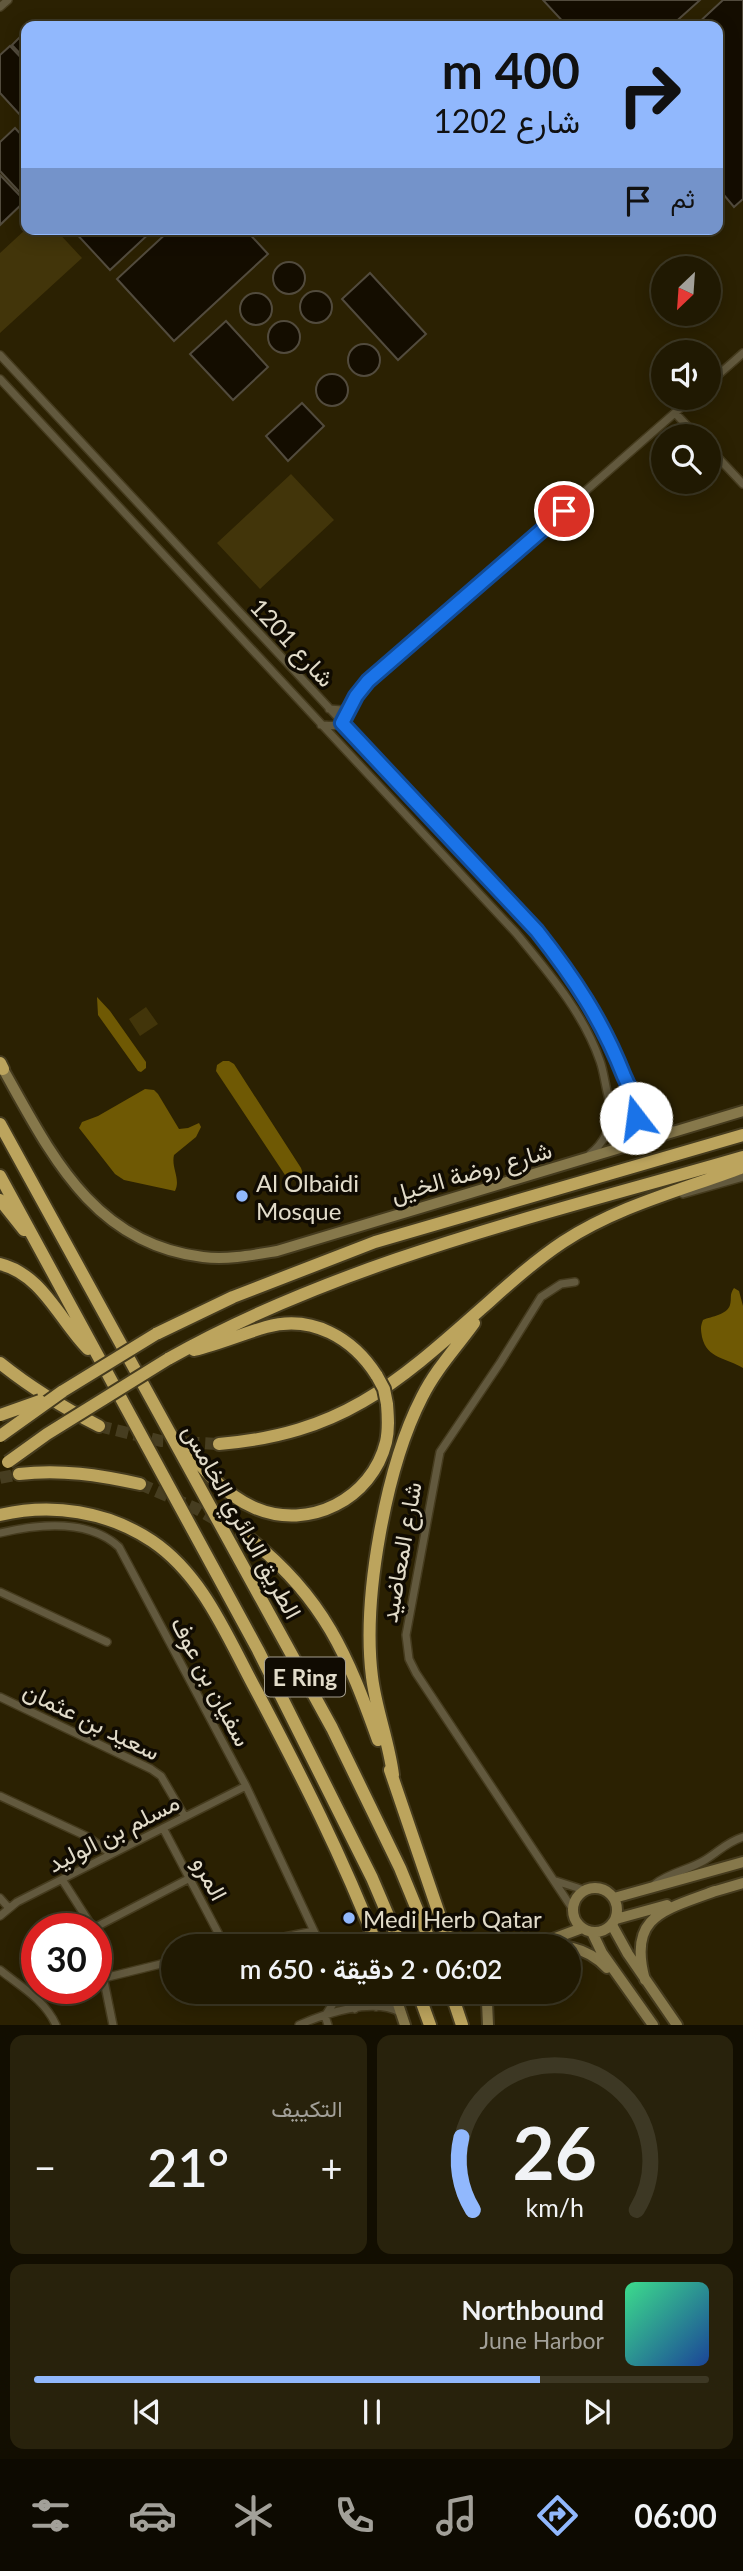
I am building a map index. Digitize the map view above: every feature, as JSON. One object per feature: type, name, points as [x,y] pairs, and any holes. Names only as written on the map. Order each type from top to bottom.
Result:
[{"type":"highway","name":"الطريق الدائري الخامس","points":[[0,1124],[332,1728],[400,1868],[427,1934]]},
{"type":"highway","points":[[702,1147],[743,1126]]},
{"type":"highway","name":"شارع روضة الخيل","points":[[0,1436],[62,1391],[156,1334],[233,1297],[375,1242],[743,1135]]},
{"type":"highway","points":[[4,1465],[47,1434],[174,1356],[247,1317],[308,1290],[461,1240],[743,1157]]},
{"type":"highway","points":[[219,1444],[268,1438],[338,1416],[396,1381],[488,1302],[561,1244],[589,1226],[743,1167]]},
{"type":"highway","name":"الطريق الدائري الخامس","points":[[0,1176],[258,1650],[372,1878],[396,1934]]},
{"type":"highway","points":[[0,1200],[9,1214],[37,1244]]},
{"type":"highway","points":[[0,1264],[18,1270],[39,1287],[74,1335],[97,1358]]},
{"type":"highway","points":[[393,1775],[374,1694],[370,1636],[378,1553],[388,1499],[401,1445],[424,1394],[444,1361],[488,1302]]},
{"type":"highway","points":[[162,1417],[204,1469],[227,1491],[256,1509],[294,1516],[330,1508],[360,1488],[372,1474],[387,1441],[387,1404],[384,1389],[377,1376],[367,1360],[354,1347],[323,1328],[304,1324],[268,1326],[174,1356]]},
{"type":"highway","points":[[0,1363],[30,1386],[99,1426]]},
{"type":"highway","points":[[0,1415],[62,1391]]},
{"type":"highway","points":[[19,1474],[74,1472],[140,1484]]},
{"type":"highway","points":[[0,1516],[18,1511],[51,1508],[98,1516],[137,1532],[153,1542],[191,1577],[213,1609],[308,1790],[354,1887],[372,1934]]},
{"type":"highway","points":[[251,1540],[286,1570],[328,1623],[349,1664],[393,1775],[446,1934]]},
{"type":"highway","points":[[422,2004],[430,2025]]},
{"type":"highway","points":[[456,2004],[462,2025]]},
{"type":"street","points":[[0,7],[8,0]]},
{"type":"street","points":[[721,372],[743,353]]},
{"type":"street","name":"شارع 1201","points":[[0,355],[537,931],[566,967],[596,1012],[636,1104],[649,1123],[680,1131]]},
{"type":"street","name":"شارع 1201","points":[[0,379],[516,933],[554,979],[592,1042],[604,1072],[610,1102],[611,1119],[605,1137],[594,1151],[580,1162]]},
{"type":"street","points":[[321,726],[342,723],[368,681],[678,410]]},
{"type":"street","points":[[675,413],[686,424]]},
{"type":"street","points":[[721,461],[743,484]]},
{"type":"street","points":[[154,543],[165,533]]},
{"type":"street","points":[[329,709],[342,710],[353,702]]},
{"type":"street","name":"شارع روضة الخيل","points":[[1,1066],[57,1163],[85,1197],[115,1224],[140,1238],[174,1252],[195,1255],[238,1257],[277,1251],[743,1111]]},
{"type":"street","points":[[610,1102],[618,1120],[625,1125],[635,1121],[636,1104]]},
{"type":"street","points":[[651,1200],[743,1177]]},
{"type":"street","name":"شارع المعاضيد","points":[[572,1908],[556,1880],[412,1667],[406,1635],[440,1452],[541,1297],[561,1284],[575,1282]]},
{"type":"street","name":"سفيان بن عوف","points":[[0,1533],[32,1528],[71,1527],[97,1533],[119,1547],[246,1787],[315,1934]]},
{"type":"street","points":[[0,1592],[107,1642]]},
{"type":"street","name":"سعيد بن عثمان","points":[[0,1697],[151,1769],[161,1776],[185,1817]]},
{"type":"street","name":"مسلم بن الوليد","points":[[0,1916],[8,1907],[246,1787]]},
{"type":"street","points":[[0,1796],[88,1837],[111,1854]]},
{"type":"street","name":"المرو","points":[[163,1828],[219,1934]]},
{"type":"street","points":[[650,1889],[664,1877],[705,1861],[728,1842],[743,1838]]},
{"type":"street","points":[[614,1898],[743,1862]]},
{"type":"street","points":[[112,1919],[190,1878]]},
{"type":"street","points":[[556,1880],[584,1890],[597,1888],[614,1898],[617,1908],[614,1922],[645,1980],[677,2025]]},
{"type":"street","points":[[63,1881],[84,1913]]},
{"type":"street","points":[[574,1934],[587,1930],[603,1931],[614,1922],[743,1883]]},
{"type":"street","points":[[584,1890],[574,1901],[572,1908],[576,1923],[587,1930],[653,2025]]},
{"type":"street","points":[[645,1980],[640,1954],[648,1924],[661,1912],[715,1891]]},
{"type":"street","points":[[0,1898],[8,1907]]},
{"type":"street","points":[[299,1934],[314,1931]]},
{"type":"street","points":[[581,1949],[598,1959],[625,1986]]},
{"type":"street","points":[[112,1976],[161,1964]]},
{"type":"street","points":[[0,1970],[40,2001],[56,2025]]},
{"type":"street","points":[[109,2004],[113,2025]]},
{"type":"street","points":[[325,2016],[333,2004]]},
{"type":"street","points":[[351,2004],[355,2010]]},
{"type":"street","points":[[398,2004],[405,2025]]},
{"type":"street","points":[[487,2004],[488,2025]]},
{"type":"street","points":[[299,2025],[325,2016],[376,2007],[400,2012]]},
{"type":"street","points":[[325,2016],[328,2025]]},
{"type":"shaded area","points":[[543,0],[700,0],[677,21],[562,21]]},
{"type":"shaded area","points":[[723,0],[743,0],[743,199],[734,207],[723,194],[723,21],[700,21]]},
{"type":"shaded area","points":[[21,36],[21,55],[12,45]]},
{"type":"shaded area","points":[[10,46],[21,58],[21,116],[0,93],[0,55]]},
{"type":"shaded area","points":[[15,128],[21,135],[21,194],[0,171],[0,142]]},
{"type":"shaded area","points":[[0,175],[21,197],[21,205],[0,225]]},
{"type":"shaded area","points":[[21,234],[61,235],[82,258],[0,333],[0,253]]},
{"type":"shaded area","points":[[78,235],[148,235],[110,270]]},
{"type":"shaded area","points":[[165,235],[251,235],[268,254],[174,341],[117,279]]},
{"type":"shaded area","points":[[289,262],[300,267],[305,278],[300,289],[289,294],[278,289],[273,278],[278,267]]},
{"type":"shaded area","points":[[370,273],[426,334],[398,360],[342,299]]},
{"type":"shaded area","points":[[316,291],[327,296],[332,307],[327,318],[316,323],[305,318],[300,307],[305,296]]},
{"type":"shaded area","points":[[256,293],[267,298],[272,309],[267,320],[256,325],[245,320],[240,309],[245,298]]},
{"type":"shaded area","points":[[226,321],[268,367],[233,400],[190,354]]},
{"type":"shaded area","points":[[284,321],[295,326],[300,337],[295,348],[284,353],[273,348],[268,337],[273,326]]},
{"type":"shaded area","points":[[364,344],[375,349],[380,360],[375,371],[364,376],[353,371],[348,360],[353,349]]},
{"type":"shaded area","points":[[332,374],[343,379],[348,390],[343,401],[332,406],[321,401],[316,390],[321,379]]},
{"type":"shaded area","points":[[302,403],[324,426],[288,461],[266,436]]},
{"type":"shaded area","points":[[291,474],[334,520],[260,589],[217,543]]},
{"type":"shaded area","points":[[97,997],[146,1062],[146,1068],[141,1072],[98,1015]]},
{"type":"shaded area","points":[[146,1007],[158,1024],[140,1036],[129,1019]]},
{"type":"shaded area","points":[[223,1061],[234,1064],[301,1168],[303,1174],[300,1180],[292,1181],[285,1175],[216,1071],[217,1065]]},
{"type":"shaded area","points":[[145,1089],[154,1090],[158,1094],[179,1129],[199,1123],[201,1127],[196,1137],[174,1155],[177,1182],[175,1191],[124,1180],[115,1174],[79,1128],[82,1122],[98,1116]]},
{"type":"shaded area","points":[[734,1288],[739,1291],[743,1306],[743,1368],[708,1350],[701,1330],[703,1320],[723,1313],[728,1308]]},
{"type":"tunnel","points":[[99,1426],[161,1441],[219,1444]]},
{"type":"tunnel","points":[[0,1478],[19,1474]]},
{"type":"tunnel","points":[[140,1484],[197,1509],[251,1540]]},
{"type":"place","name":"Al Olbaidi Mosque","points":[[242,1196]]},
{"type":"place","name":"Medi Herb Qatar","points":[[349,1918]]},
{"type":"route","points":[[564,511],[368,681],[356,696],[342,723],[537,931],[566,967],[596,1012],[636,1104],[636,1118]]}]
